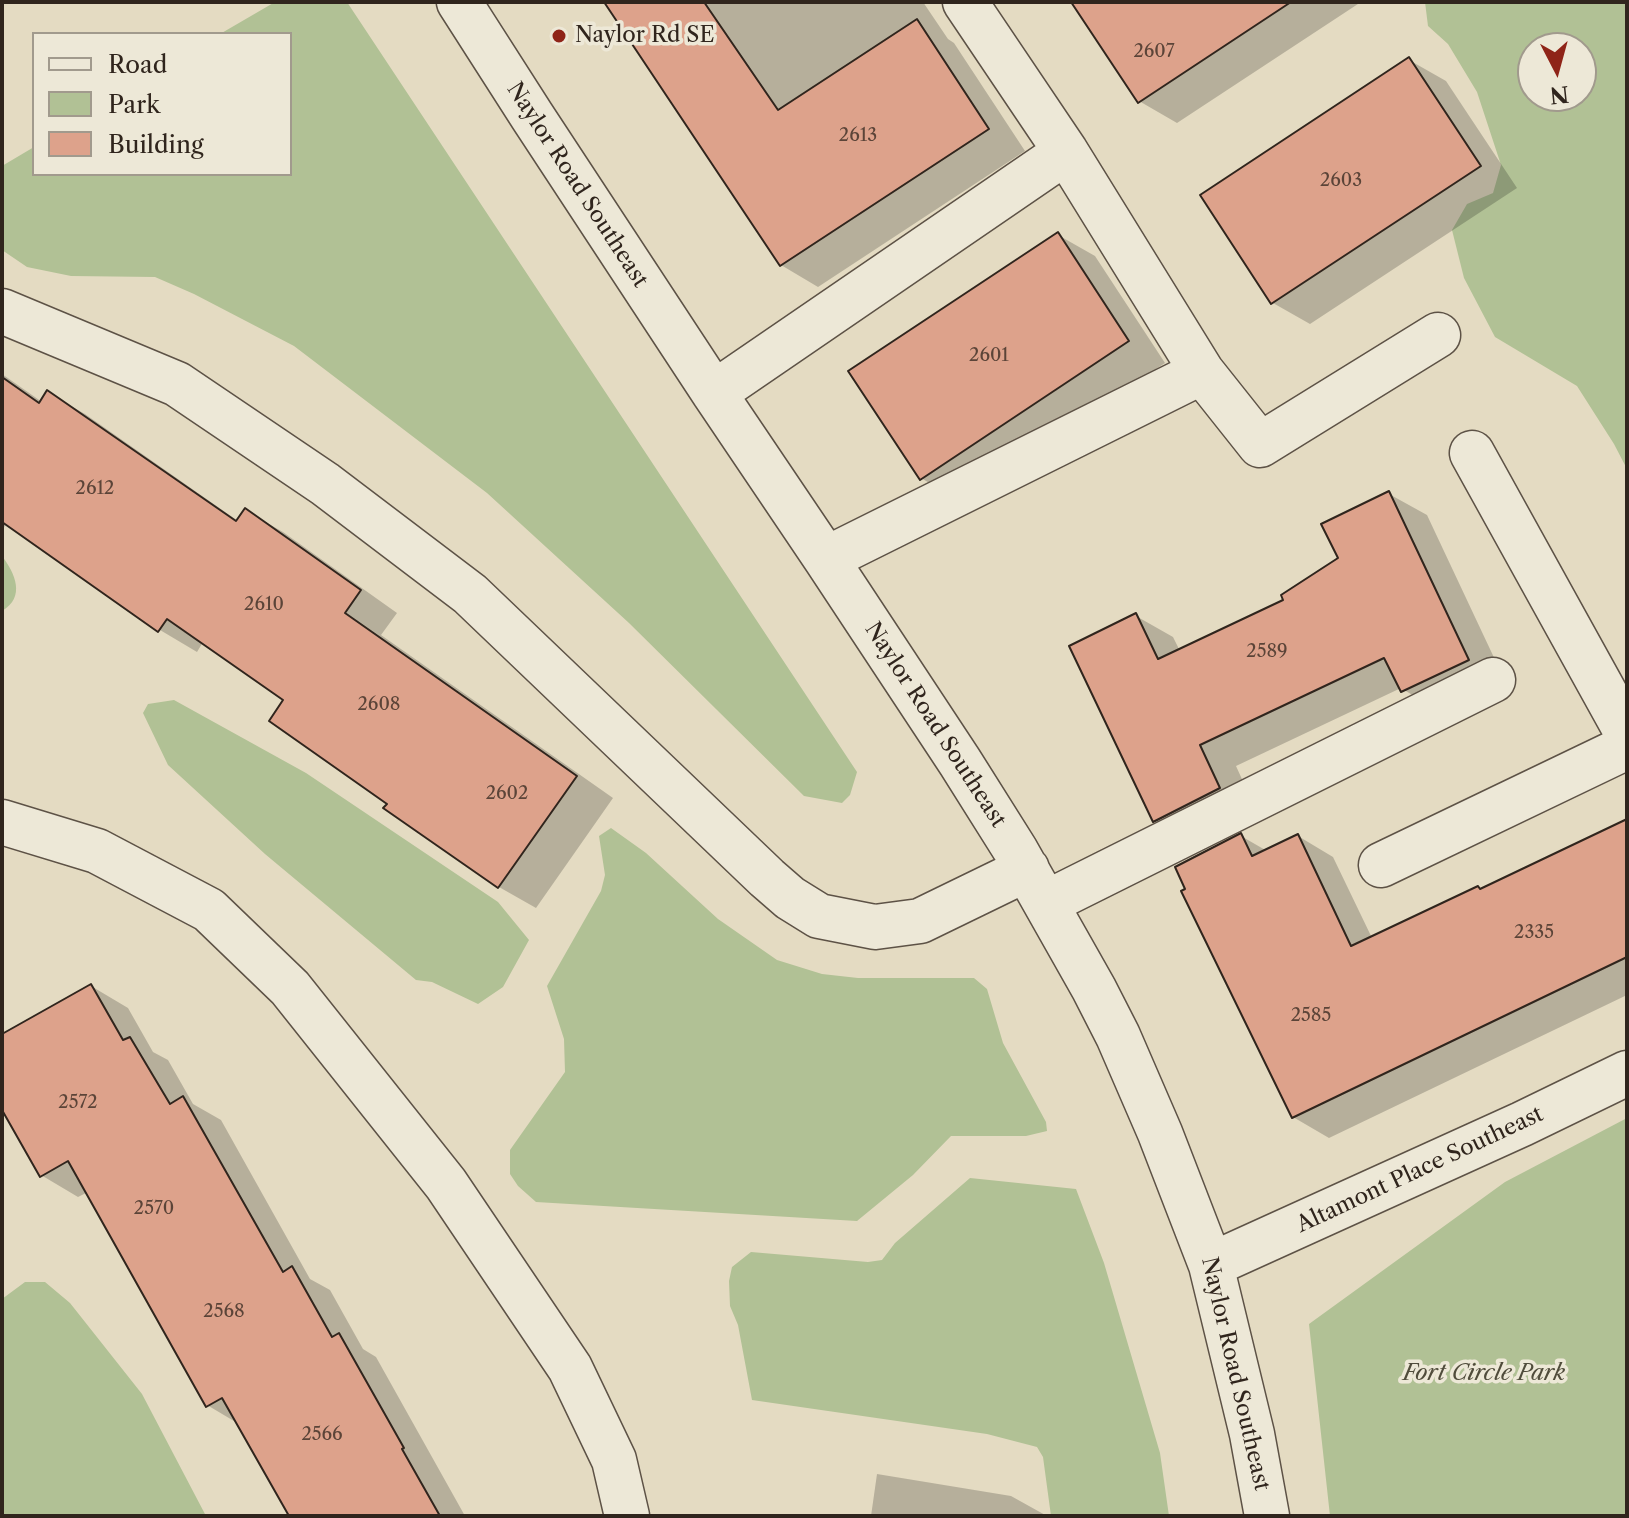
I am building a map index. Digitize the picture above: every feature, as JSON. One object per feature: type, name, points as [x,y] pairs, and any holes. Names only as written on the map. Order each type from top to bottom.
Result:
[{"type":"street","name":"Naylor Road Southeast","points":[[459,2],[714,393],[953,750],[1037,886],[1094,989],[1160,1133],[1211,1265],[1252,1434],[1267,1516]]},
{"type":"street","points":[[965,2],[1066,152],[1202,372],[1260,445],[1438,335]]},
{"type":"street","points":[[714,393],[1066,152]]},
{"type":"street","points":[[2,311],[177,384],[325,484],[470,594],[767,878],[790,898],[819,916],[875,927],[920,921],[1037,886],[1493,680]]},
{"type":"street","points":[[826,559],[1202,372]]},
{"type":"street","points":[[1472,453],[1627,733]]},
{"type":"street","points":[[1381,865],[1627,747]]},
{"type":"street","points":[[2,822],[97,851],[209,910],[290,988],[446,1184],[570,1368],[614,1460],[627,1516]]},
{"type":"street","name":"Altamont Place Southeast","points":[[1211,1265],[1627,1073]]},
{"type":"green space","points":[[275,2],[347,2],[857,772],[850,795],[842,803],[804,796],[629,623],[487,493],[294,346],[155,277],[71,276],[27,267],[2,250],[2,166],[32,148],[32,176],[292,176],[292,32],[223,32]]},
{"type":"green space","points":[[1425,2],[1627,2],[1627,469],[1577,386],[1495,337],[1464,278],[1452,230],[1467,204],[1493,193],[1501,165],[1477,92],[1448,44],[1428,26]]},
{"type":"green space","points":[[2,556],[14,577],[16,592],[14,599],[2,611]]},
{"type":"green space","points":[[174,700],[306,773],[498,902],[529,940],[503,987],[478,1004],[432,982],[416,980],[265,854],[168,765],[143,713],[148,704]]},
{"type":"green space","points":[[611,828],[646,853],[718,919],[777,960],[822,974],[858,978],[974,978],[987,989],[1003,1043],[1046,1122],[1047,1131],[1026,1136],[951,1136],[913,1175],[857,1221],[536,1202],[510,1174],[510,1150],[565,1072],[564,1039],[547,986],[601,891],[605,875],[599,836]]},
{"type":"green space","name":"Fort Circle Park","points":[[1627,1118],[1627,1516],[1330,1516],[1309,1324],[1505,1182]]},
{"type":"green space","points":[[970,1178],[1076,1189],[1104,1263],[1160,1453],[1169,1516],[1051,1516],[1043,1457],[1037,1447],[987,1434],[752,1400],[738,1325],[730,1306],[732,1267],[751,1252],[868,1262],[882,1260],[895,1243]]},
{"type":"green space","points":[[25,1282],[45,1282],[70,1303],[142,1394],[206,1516],[2,1516],[2,1299]]},
{"type":"building","points":[[604,2],[704,2],[778,110],[917,19],[989,129],[780,266]]},
{"type":"building","points":[[1071,2],[1291,2],[1138,103]]},
{"type":"building","points":[[1409,57],[1481,166],[1271,304],[1200,195]]},
{"type":"building","points":[[1058,232],[1129,341],[920,480],[848,371]]},
{"type":"building","points":[[2,377],[39,403],[47,390],[236,521],[245,508],[361,590],[345,613],[577,776],[498,888],[383,808],[387,804],[269,721],[283,700],[167,619],[158,632],[2,522]]},
{"type":"building","points":[[1389,491],[1469,660],[1401,692],[1384,658],[1200,745],[1220,788],[1153,822],[1069,646],[1136,613],[1158,659],[1283,600],[1281,595],[1338,558],[1321,524]]},
{"type":"building","points":[[1627,819],[1627,957],[1292,1118],[1181,891],[1185,889],[1175,867],[1241,833],[1252,856],[1298,834],[1351,946]]},
{"type":"building","points":[[91,984],[123,1040],[130,1037],[170,1104],[183,1096],[283,1272],[292,1266],[332,1337],[339,1333],[440,1516],[289,1516],[222,1398],[206,1407],[68,1161],[40,1177],[2,1110],[2,1034]]},
{"type":"place","name":"Naylor Rd SE","points":[[559,36]]}]
